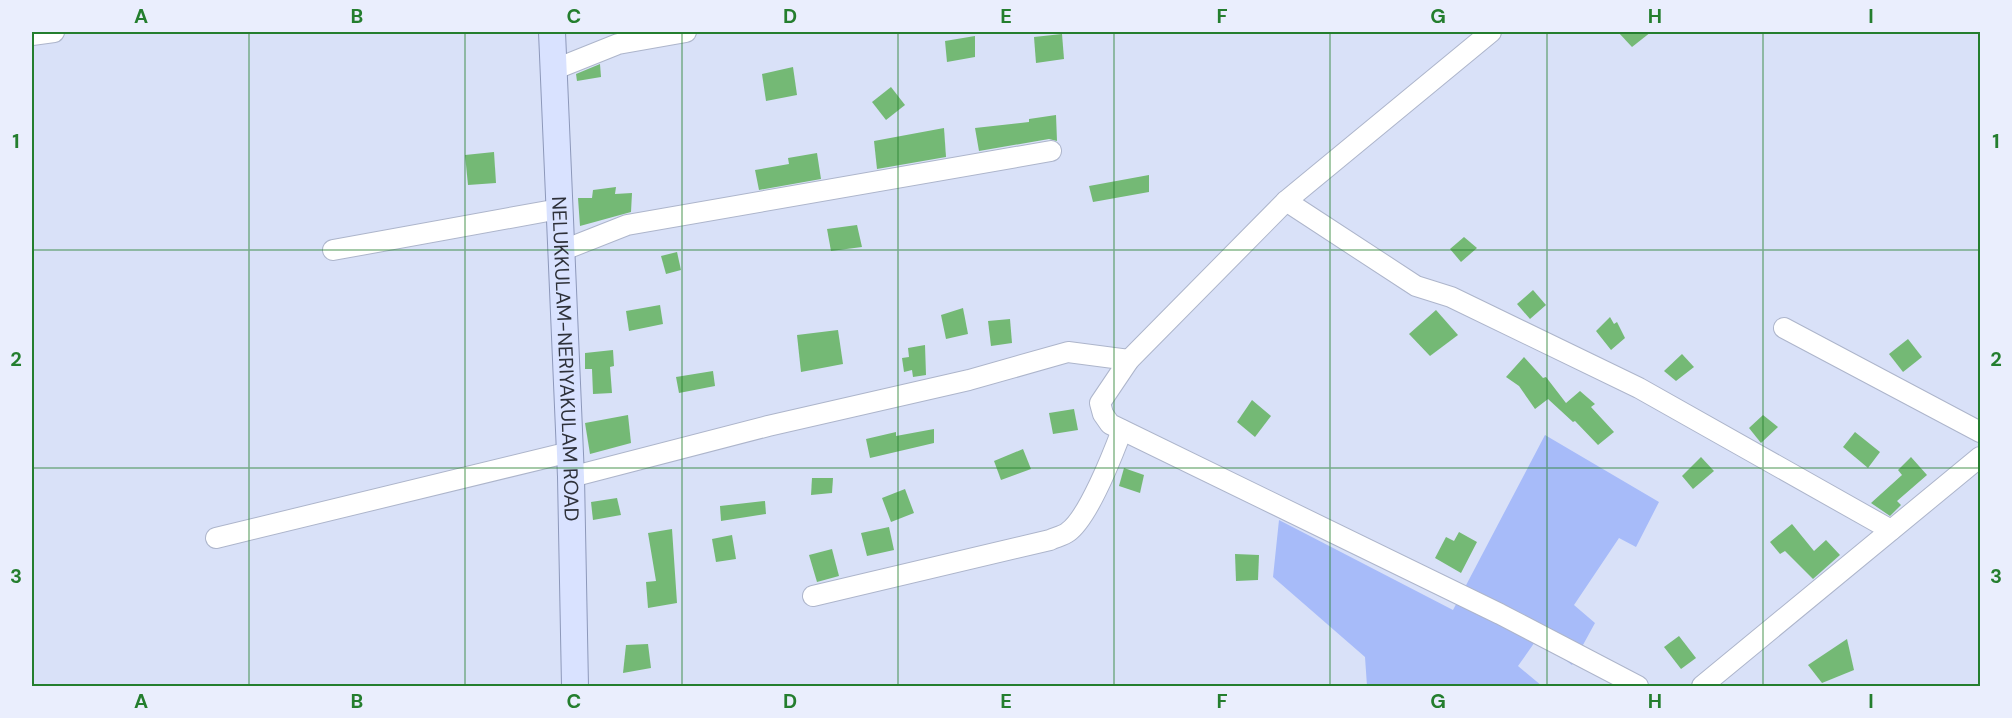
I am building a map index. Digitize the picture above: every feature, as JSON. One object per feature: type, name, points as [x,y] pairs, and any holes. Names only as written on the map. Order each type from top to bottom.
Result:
[{"type":"main road","name":"NELUKKULAM-NERIYAKULAM ROAD","points":[[552,32],[571,477],[575,687]]},
{"type":"street","points":[[32,35],[54,32]]},
{"type":"street","points":[[553,70],[618,44],[686,32]]},
{"type":"street","points":[[1491,32],[1286,201],[1129,360],[1100,403],[1106,419],[1122,430],[1490,609],[1638,687]]},
{"type":"street","points":[[561,251],[627,225],[1051,151]]},
{"type":"street","points":[[1286,201],[1416,286],[1451,297],[1639,388],[1891,530]]},
{"type":"street","points":[[333,250],[560,209]]},
{"type":"street","points":[[1784,327],[1980,432]]},
{"type":"street","points":[[571,477],[768,426],[969,380],[1068,352],[1129,360]]},
{"type":"street","points":[[813,596],[1050,540],[1068,532],[1080,518],[1107,470],[1122,430]]},
{"type":"street","points":[[216,538],[570,452]]},
{"type":"street","points":[[1702,687],[1980,457]]},
{"type":"shaded area","points":[[1545,435],[1659,502],[1636,547],[1619,538],[1574,605],[1595,623],[1572,665],[1537,639],[1518,666],[1542,686],[1367,686],[1365,657],[1273,577],[1279,520],[1453,610]]},
{"type":"building","points":[[1618,32],[1651,32],[1632,47]]},
{"type":"building","points":[[1062,34],[1064,59],[1036,63],[1034,37]]},
{"type":"building","points":[[975,36],[975,57],[947,62],[945,41]]},
{"type":"building","points":[[600,64],[601,77],[577,81],[576,74]]},
{"type":"building","points":[[793,67],[797,95],[766,101],[762,74]]},
{"type":"building","points":[[891,87],[905,105],[886,120],[872,102]]},
{"type":"building","points":[[1056,115],[1057,141],[1049,139],[979,151],[975,128],[1029,122],[1029,119]]},
{"type":"building","points":[[944,128],[946,157],[877,169],[874,141]]},
{"type":"building","points":[[494,152],[496,183],[468,185],[465,155]]},
{"type":"building","points":[[817,153],[821,179],[759,190],[755,170],[789,164],[788,158]]},
{"type":"building","points":[[1149,175],[1149,192],[1093,202],[1089,186]]},
{"type":"building","points":[[616,187],[615,194],[632,193],[631,212],[580,226],[578,198],[592,198],[593,190]]},
{"type":"building","points":[[857,225],[862,247],[831,251],[827,229]]},
{"type":"building","points":[[1464,237],[1477,248],[1461,262],[1450,249]]},
{"type":"building","points":[[677,252],[681,270],[666,274],[661,256]]},
{"type":"building","points":[[1533,290],[1546,305],[1530,319],[1517,304]]},
{"type":"building","points":[[660,305],[663,324],[629,331],[626,311]]},
{"type":"building","points":[[963,308],[968,334],[946,339],[941,315]]},
{"type":"building","points":[[1436,310],[1458,335],[1430,356],[1409,334]]},
{"type":"building","points":[[1610,317],[1614,324],[1617,322],[1625,338],[1611,350],[1596,331]]},
{"type":"building","points":[[1010,319],[1012,343],[991,346],[988,321]]},
{"type":"building","points":[[838,330],[843,364],[801,372],[797,335]]},
{"type":"building","points":[[1908,339],[1922,357],[1903,372],[1889,354]]},
{"type":"building","points":[[925,345],[926,375],[913,377],[912,370],[904,372],[902,358],[909,357],[908,348]]},
{"type":"building","points":[[613,350],[614,366],[610,367],[612,393],[593,394],[592,369],[585,369],[585,353]]},
{"type":"building","points":[[1682,354],[1694,367],[1676,381],[1664,371]]},
{"type":"building","points":[[1524,357],[1543,378],[1546,377],[1566,403],[1580,391],[1595,404],[1591,407],[1614,432],[1598,445],[1575,421],[1573,422],[1548,399],[1535,409],[1519,386],[1506,377]]},
{"type":"building","points":[[713,371],[715,386],[679,393],[676,377]]},
{"type":"building","points":[[1252,400],[1271,416],[1255,437],[1237,422]]},
{"type":"building","points":[[1074,409],[1078,430],[1053,434],[1049,413]]},
{"type":"building","points":[[628,415],[631,443],[590,454],[585,423]]},
{"type":"building","points":[[1763,415],[1778,427],[1761,443],[1749,428]]},
{"type":"building","points":[[934,429],[934,443],[870,458],[866,439],[896,432],[896,436]]},
{"type":"building","points":[[1855,432],[1880,452],[1868,468],[1843,447]]},
{"type":"building","points":[[1023,449],[1031,469],[1001,480],[994,461]]},
{"type":"building","points":[[1701,457],[1714,471],[1693,489],[1682,476]]},
{"type":"building","points":[[1911,457],[1927,475],[1897,501],[1901,505],[1890,516],[1871,503],[1902,475],[1898,470]]},
{"type":"building","points":[[1124,468],[1144,475],[1140,493],[1119,486]]},
{"type":"building","points":[[812,478],[833,478],[832,493],[811,495]]},
{"type":"building","points":[[905,489],[914,513],[891,522],[882,498]]},
{"type":"building","points":[[617,498],[621,515],[593,520],[591,502]]},
{"type":"building","points":[[765,501],[766,514],[721,521],[720,506]]},
{"type":"building","points":[[1792,524],[1814,551],[1826,540],[1840,555],[1813,579],[1785,551],[1780,554],[1770,542]]},
{"type":"building","points":[[889,527],[894,550],[867,556],[861,533]]},
{"type":"building","points":[[672,529],[677,603],[648,608],[646,582],[656,581],[648,533]]},
{"type":"building","points":[[1459,532],[1477,542],[1461,573],[1435,558],[1446,537],[1454,541]]},
{"type":"building","points":[[732,535],[736,559],[716,562],[712,539]]},
{"type":"building","points":[[832,549],[839,576],[817,582],[809,555]]},
{"type":"building","points":[[1235,554],[1259,555],[1258,580],[1236,581]]},
{"type":"building","points":[[1679,636],[1696,658],[1681,669],[1664,647]]},
{"type":"building","points":[[1847,639],[1854,670],[1822,683],[1808,665]]},
{"type":"building","points":[[648,644],[651,668],[623,673],[626,645]]}]
